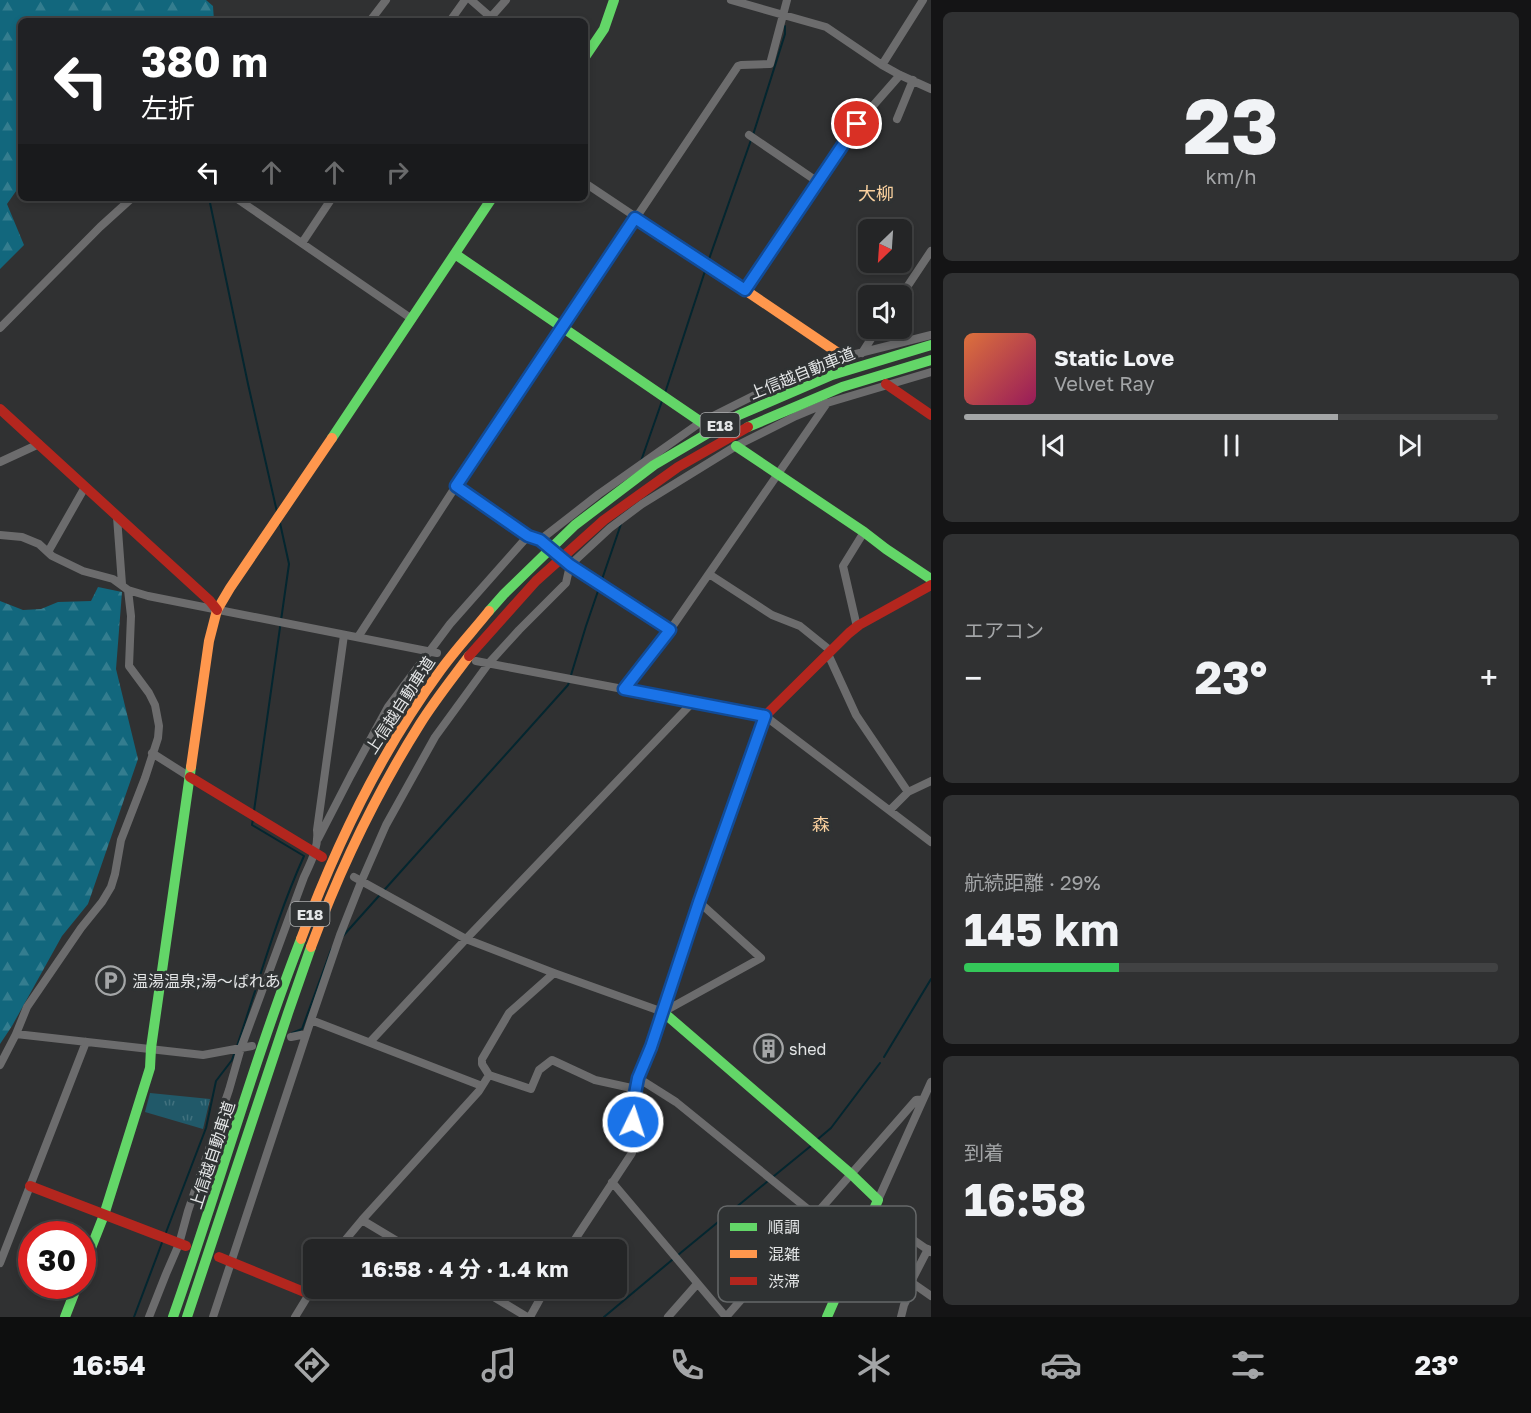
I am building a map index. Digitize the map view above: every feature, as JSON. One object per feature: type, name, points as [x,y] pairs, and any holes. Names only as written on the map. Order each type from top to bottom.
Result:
[{"type":"main road","points":[[588,53],[604,29],[614,0]]},
{"type":"main road","points":[[96,1235],[150,1068],[209,641],[218,610],[230,588],[490,201]]},
{"type":"main road","points":[[454,254],[701,423]]},
{"type":"main road","points":[[745,290],[844,357]]},
{"type":"main road","name":"上信越自動車道","points":[[173,1317],[285,981],[323,881],[350,820],[390,745],[437,673],[476,623],[538,558],[586,515],[682,447],[737,416],[810,383],[886,357],[931,345]]},
{"type":"main road","name":"上信越自動車道","points":[[187,1317],[290,1005],[322,920],[362,828],[402,752],[450,680],[487,632],[548,568],[595,526],[648,486],[691,458],[740,430],[787,408],[889,371],[931,360]]},
{"type":"main road","points":[[886,384],[931,415]]},
{"type":"main road","points":[[0,409],[218,610]]},
{"type":"main road","points":[[736,446],[931,579],[841,640],[765,716],[699,902],[663,1012],[851,1174],[878,1200],[876,1206]]},
{"type":"main road","points":[[190,777],[318,855]]},
{"type":"main road","points":[[30,1186],[182,1245]]},
{"type":"main road","points":[[219,1257],[303,1287]]},
{"type":"main road","points":[[65,1317],[72,1299]]},
{"type":"main road","points":[[827,1317],[834,1302]]},
{"type":"street","points":[[372,18],[386,0]]},
{"type":"street","points":[[452,18],[465,0]]},
{"type":"street","points":[[471,0],[492,18]]},
{"type":"street","points":[[494,18],[506,0]]},
{"type":"street","points":[[730,0],[826,27],[900,75],[931,89]]},
{"type":"street","points":[[358,637],[456,486],[738,66],[771,64],[788,0]]},
{"type":"street","points":[[882,64],[923,0]]},
{"type":"street","points":[[588,185],[745,290],[857,124],[900,75]]},
{"type":"street","points":[[897,119],[912,80]]},
{"type":"street","points":[[749,135],[819,182]]},
{"type":"street","points":[[0,328],[129,201]]},
{"type":"street","points":[[240,201],[412,319]]},
{"type":"street","points":[[302,243],[330,201]]},
{"type":"street","points":[[908,285],[931,251]]},
{"type":"street","points":[[540,540],[599,494],[701,423],[772,386],[844,357],[931,335]]},
{"type":"street","points":[[862,353],[871,339]]},
{"type":"street","points":[[213,1317],[306,1034],[361,882],[386,825],[435,737],[489,663],[566,583],[570,565],[610,528],[642,504],[736,446],[796,416],[827,403],[931,372]]},
{"type":"street","points":[[624,689],[670,630],[827,403]]},
{"type":"street","points":[[0,462],[39,444]]},
{"type":"street","points":[[456,486],[528,536],[540,540],[570,565],[670,630]]},
{"type":"street","points":[[48,552],[85,487]]},
{"type":"street","points":[[0,1065],[27,1007],[111,887],[121,840],[158,738],[159,726],[155,705],[129,666],[131,616],[125,587],[117,517]]},
{"type":"street","points":[[857,627],[843,566],[864,532]]},
{"type":"street","points":[[0,535],[22,537],[39,544],[52,556],[83,571],[113,579],[125,587],[148,596],[437,653]]},
{"type":"street","points":[[318,839],[388,707],[450,624],[528,536]]},
{"type":"street","points":[[709,574],[772,615],[800,626],[830,652],[856,716],[908,792]]},
{"type":"street","points":[[149,1317],[182,1245],[241,1048],[304,877],[318,855],[317,830],[344,634]]},
{"type":"street","points":[[476,661],[765,716],[931,842]]},
{"type":"street","points":[[370,1042],[693,702]]},
{"type":"street","points":[[152,753],[190,777]]},
{"type":"street","points":[[890,810],[908,792],[931,781]]},
{"type":"street","points":[[354,877],[466,939],[663,1012]]},
{"type":"street","points":[[575,1239],[632,1152],[633,1104],[638,1078],[663,1012],[761,958],[699,902]]},
{"type":"street","points":[[554,973],[509,1014],[482,1059],[482,1064],[489,1075],[531,1089],[539,1070],[552,1060],[595,1080],[636,1089]]},
{"type":"street","points":[[311,1020],[482,1086]]},
{"type":"street","points":[[16,1034],[203,1055],[252,1046]]},
{"type":"street","points":[[291,1037],[306,1034]]},
{"type":"street","points":[[0,1263],[86,1042]]},
{"type":"street","points":[[346,1239],[479,1091],[489,1075]]},
{"type":"street","points":[[638,1078],[676,1102],[805,1206]]},
{"type":"street","points":[[878,1200],[931,1082]]},
{"type":"street","points":[[824,1206],[916,1100],[923,1099]]},
{"type":"street","points":[[612,1182],[726,1317],[739,1302]]},
{"type":"street","points":[[362,1220],[394,1239]]},
{"type":"street","points":[[916,1241],[929,1250],[916,1275]]},
{"type":"street","points":[[668,1317],[697,1284]]},
{"type":"street","points":[[916,1286],[931,1296]]},
{"type":"street","points":[[295,1317],[306,1299]]},
{"type":"street","points":[[498,1299],[529,1317],[540,1299]]},
{"type":"street","points":[[901,1317],[905,1302]]},
{"type":"green space","points":[[0,0],[206,0],[213,6],[214,18],[18,18],[18,188],[7,204],[24,245],[0,269]]},
{"type":"green space","points":[[98,587],[122,592],[116,669],[138,759],[88,904],[62,936],[0,1044],[0,601],[23,610],[41,609],[58,602],[91,601]]},
{"type":"green space","points":[[150,1093],[210,1099],[203,1129],[145,1112]]},
{"type":"waterway","points":[[753,135],[785,34],[785,26]]},
{"type":"waterway","points":[[708,262],[751,140]]},
{"type":"waterway","points":[[210,201],[277,512]]},
{"type":"waterway","points":[[665,393],[706,268]]},
{"type":"waterway","points":[[641,461],[662,401]]},
{"type":"waterway","points":[[254,811],[289,564],[280,523]]},
{"type":"waterway","points":[[343,936],[568,685],[621,524]]},
{"type":"waterway","points":[[237,1046],[276,926],[304,856],[252,825],[253,819]]},
{"type":"waterway","points":[[292,1033],[302,1029],[333,947]]},
{"type":"waterway","points":[[884,1057],[931,979]]},
{"type":"waterway","points":[[165,1235],[206,1128],[216,1081],[232,1060],[235,1051]]},
{"type":"waterway","points":[[818,1139],[831,1128],[880,1063]]},
{"type":"waterway","points":[[774,1176],[812,1145]]},
{"type":"waterway","points":[[738,1206],[768,1181]]},
{"type":"waterway","points":[[678,1255],[718,1222]]},
{"type":"waterway","points":[[134,1317],[163,1240]]},
{"type":"waterway","points":[[604,1317],[672,1260]]},
{"type":"traffic: fast","points":[[588,53],[604,29],[614,0]]},
{"type":"traffic: fast","points":[[332,438],[490,201]]},
{"type":"traffic: fast","points":[[455,254],[701,422]]},
{"type":"traffic: fast","points":[[489,611],[575,525],[654,465],[739,415],[832,375],[931,345]]},
{"type":"traffic: fast","points":[[748,427],[842,387],[931,360]]},
{"type":"traffic: fast","points":[[736,446],[931,579]]},
{"type":"traffic: fast","points":[[96,1235],[150,1068],[191,767]]},
{"type":"traffic: fast","points":[[173,1317],[267,1033],[301,939]]},
{"type":"traffic: fast","points":[[187,1317],[311,947]]},
{"type":"traffic: fast","points":[[683,951],[663,1012],[851,1174],[878,1200],[875,1206]]},
{"type":"traffic: fast","points":[[65,1317],[72,1299]]},
{"type":"traffic: fast","points":[[827,1317],[834,1302]]},
{"type":"traffic: slow","points":[[745,290],[844,357]]},
{"type":"traffic: slow","points":[[191,767],[209,641],[217,610],[332,438]]},
{"type":"traffic: slow","points":[[301,939],[329,869],[379,767],[418,702],[489,611]]},
{"type":"traffic: slow","points":[[311,947],[334,889],[388,777],[426,715],[469,656]]},
{"type":"traffic: jam","points":[[886,384],[931,415]]},
{"type":"traffic: jam","points":[[0,409],[210,601],[217,610]]},
{"type":"traffic: jam","points":[[469,656],[536,581],[604,520],[678,467],[748,427]]},
{"type":"traffic: jam","points":[[683,951],[765,716],[859,625],[931,585]]},
{"type":"traffic: jam","points":[[190,777],[322,857]]},
{"type":"traffic: jam","points":[[30,1186],[186,1246]]},
{"type":"traffic: jam","points":[[219,1257],[303,1292]]},
{"type":"place","name":"温湯温泉;湯〜ぱれあ","points":[[111,981]]},
{"type":"place","name":"shed","points":[[768,1049]]},
{"type":"district","name":"大柳","points":[[876,193]]},
{"type":"district","name":"森","points":[[821,824]]},
{"type":"route","points":[[633,1122],[633,1104],[638,1078],[651,1047],[699,902],[765,716],[624,689],[670,630],[570,565],[540,540],[528,536],[456,486],[635,218],[745,290],[857,124]]}]
